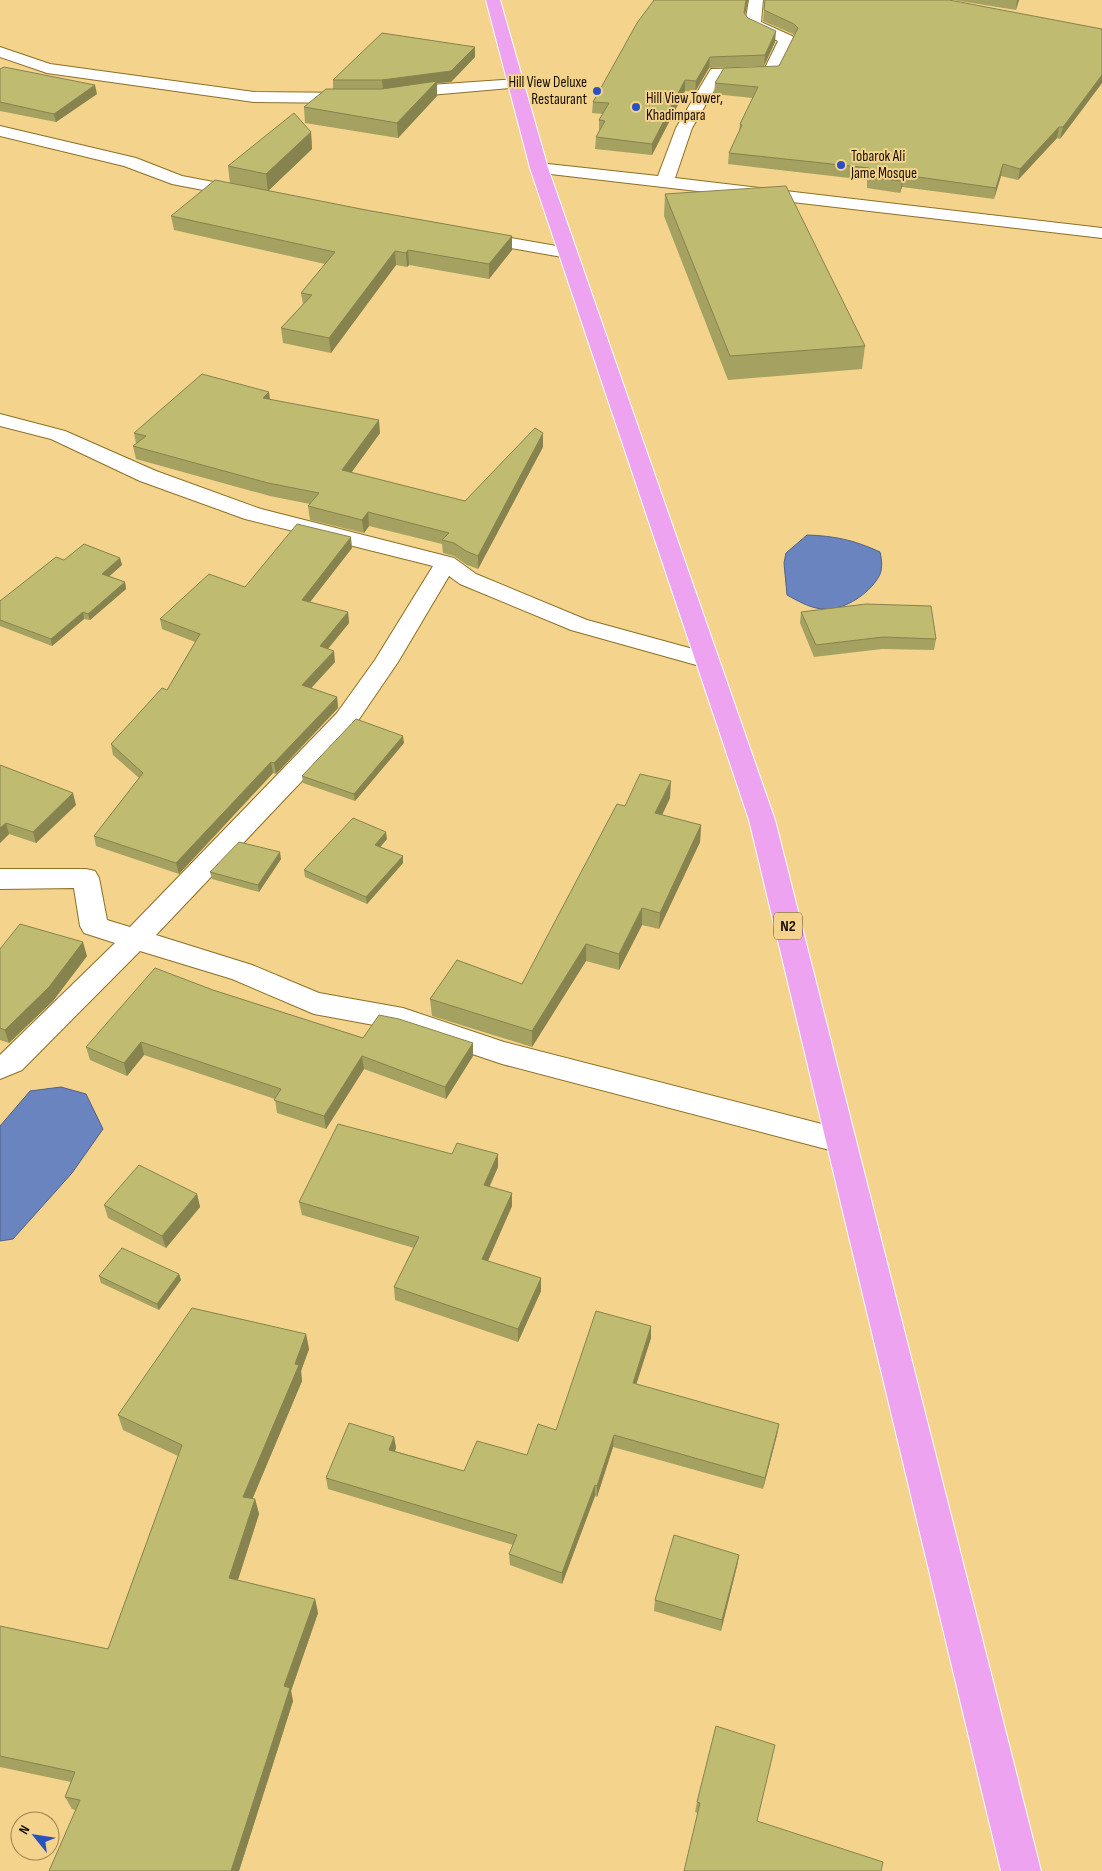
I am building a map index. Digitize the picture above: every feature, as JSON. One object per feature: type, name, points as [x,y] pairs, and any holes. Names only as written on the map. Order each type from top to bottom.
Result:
[{"type":"highway","name":"N2","points":[[493,0],[539,168],[762,820],[1021,1871]]},
{"type":"street","points":[[665,182],[684,128],[717,72],[770,73],[787,39],[753,24],[756,0]]},
{"type":"street","points":[[0,52],[47,68],[254,98],[366,98]]},
{"type":"street","points":[[383,98],[430,90],[516,84]]},
{"type":"street","points":[[0,132],[130,162],[178,180],[263,197]]},
{"type":"street","points":[[539,168],[977,217],[1102,233]]},
{"type":"street","points":[[463,234],[568,253]]},
{"type":"street","points":[[0,420],[58,435],[148,476],[253,514],[446,563],[468,579],[579,625],[707,660]]},
{"type":"street","points":[[0,1068],[12,1062],[206,868],[271,796],[345,720],[388,660],[446,563]]},
{"type":"street","points":[[0,879],[86,878],[94,926],[242,972],[314,1003],[403,1020],[502,1053],[841,1141]]},
{"type":"water","points":[[807,535],[844,539],[880,552],[881,572],[874,584],[856,600],[834,608],[822,609],[811,607],[787,595],[784,563],[786,553]]},
{"type":"water","points":[[61,1087],[86,1094],[103,1129],[72,1173],[13,1239],[0,1241],[0,1126],[30,1091]]},
{"type":"building","points":[[654,0],[746,0],[744,13],[748,18],[776,31],[765,55],[710,57],[696,81],[685,80],[652,144],[596,137],[605,121],[599,120],[609,103],[593,102],[637,23]]},
{"type":"building","points":[[765,0],[949,0],[1102,29],[1102,75],[1063,127],[1059,127],[1020,169],[1003,164],[996,188],[904,175],[902,181],[868,177],[869,168],[729,153],[742,125],[740,124],[758,87],[715,83],[724,68],[779,66],[798,28],[794,24],[764,10]]},
{"type":"building","points":[[382,33],[475,47],[451,71],[382,80],[333,80]]},
{"type":"building","points":[[4,67],[95,85],[54,114],[0,102],[0,69]]},
{"type":"building","points":[[437,81],[397,123],[304,107],[326,89],[382,89]]},
{"type":"building","points":[[294,113],[311,132],[266,174],[228,166]]},
{"type":"building","points":[[215,180],[366,210],[512,236],[489,264],[408,250],[406,253],[395,251],[329,338],[281,328],[312,295],[301,293],[335,252],[171,216]]},
{"type":"building","points":[[786,186],[865,346],[730,356],[665,194]]},
{"type":"building","points":[[202,374],[269,392],[263,398],[379,420],[342,470],[465,501],[535,428],[543,433],[478,556],[454,543],[442,540],[449,533],[368,512],[362,520],[308,506],[319,493],[268,483],[133,446],[146,436],[134,433]]},
{"type":"building","points":[[297,524],[351,537],[302,600],[348,612],[320,646],[334,651],[302,685],[337,697],[274,763],[271,762],[176,863],[94,836],[143,773],[111,744],[162,688],[167,690],[200,634],[160,619],[209,574],[245,587]]},
{"type":"building","points":[[84,544],[120,558],[102,574],[125,582],[88,614],[83,612],[51,639],[0,620],[0,601],[56,557],[64,560]]},
{"type":"building","points":[[866,604],[931,606],[936,639],[883,637],[816,645],[801,612]]},
{"type":"building","points":[[356,719],[403,736],[354,794],[302,776]]},
{"type":"building","points":[[0,765],[73,793],[33,832],[6,823],[0,828]]},
{"type":"building","points":[[640,774],[671,781],[655,813],[701,825],[660,913],[642,908],[619,954],[586,944],[532,1031],[430,999],[457,960],[522,984],[617,804],[625,806]]},
{"type":"building","points":[[353,818],[386,832],[375,845],[403,856],[366,897],[304,870]]},
{"type":"building","points":[[239,842],[280,852],[258,885],[210,872]]},
{"type":"building","points":[[20,924],[83,942],[49,987],[5,1030],[0,1028],[0,949]]},
{"type":"building","points":[[155,968],[213,990],[363,1038],[379,1015],[399,1019],[473,1043],[445,1087],[362,1056],[324,1116],[274,1100],[281,1089],[141,1042],[124,1063],[86,1047]]},
{"type":"building","points":[[338,1124],[452,1154],[457,1143],[498,1154],[484,1185],[512,1193],[482,1259],[541,1278],[518,1329],[394,1287],[419,1237],[299,1202]]},
{"type":"building","points":[[139,1165],[197,1194],[162,1236],[104,1205]]},
{"type":"building","points":[[122,1248],[179,1274],[157,1304],[99,1276]]},
{"type":"building","points":[[192,1308],[306,1334],[295,1364],[299,1365],[243,1497],[255,1499],[229,1578],[315,1599],[284,1686],[290,1688],[231,1871],[49,1871],[53,1861],[60,1861],[60,1846],[80,1800],[65,1797],[75,1772],[0,1756],[0,1626],[108,1649],[182,1445],[118,1415]]},
{"type":"building","points":[[596,1311],[651,1326],[633,1383],[779,1424],[765,1478],[614,1435],[597,1486],[595,1485],[562,1573],[509,1554],[517,1535],[326,1478],[349,1423],[394,1437],[389,1450],[464,1471],[477,1441],[527,1455],[538,1424],[556,1430]]},
{"type":"building","points":[[674,1535],[739,1555],[722,1620],[655,1600]]},
{"type":"building","points":[[716,1726],[775,1745],[757,1821],[883,1862],[881,1871],[684,1871],[700,1803],[697,1802]]},
{"type":"place","name":"Hill View Deluxe Restaurant","points":[[597,91]]},
{"type":"place","name":"Hill View Tower, Khadimpara","points":[[636,107]]},
{"type":"place","name":"Tobarok Ali Jame Mosque","points":[[841,165]]}]
